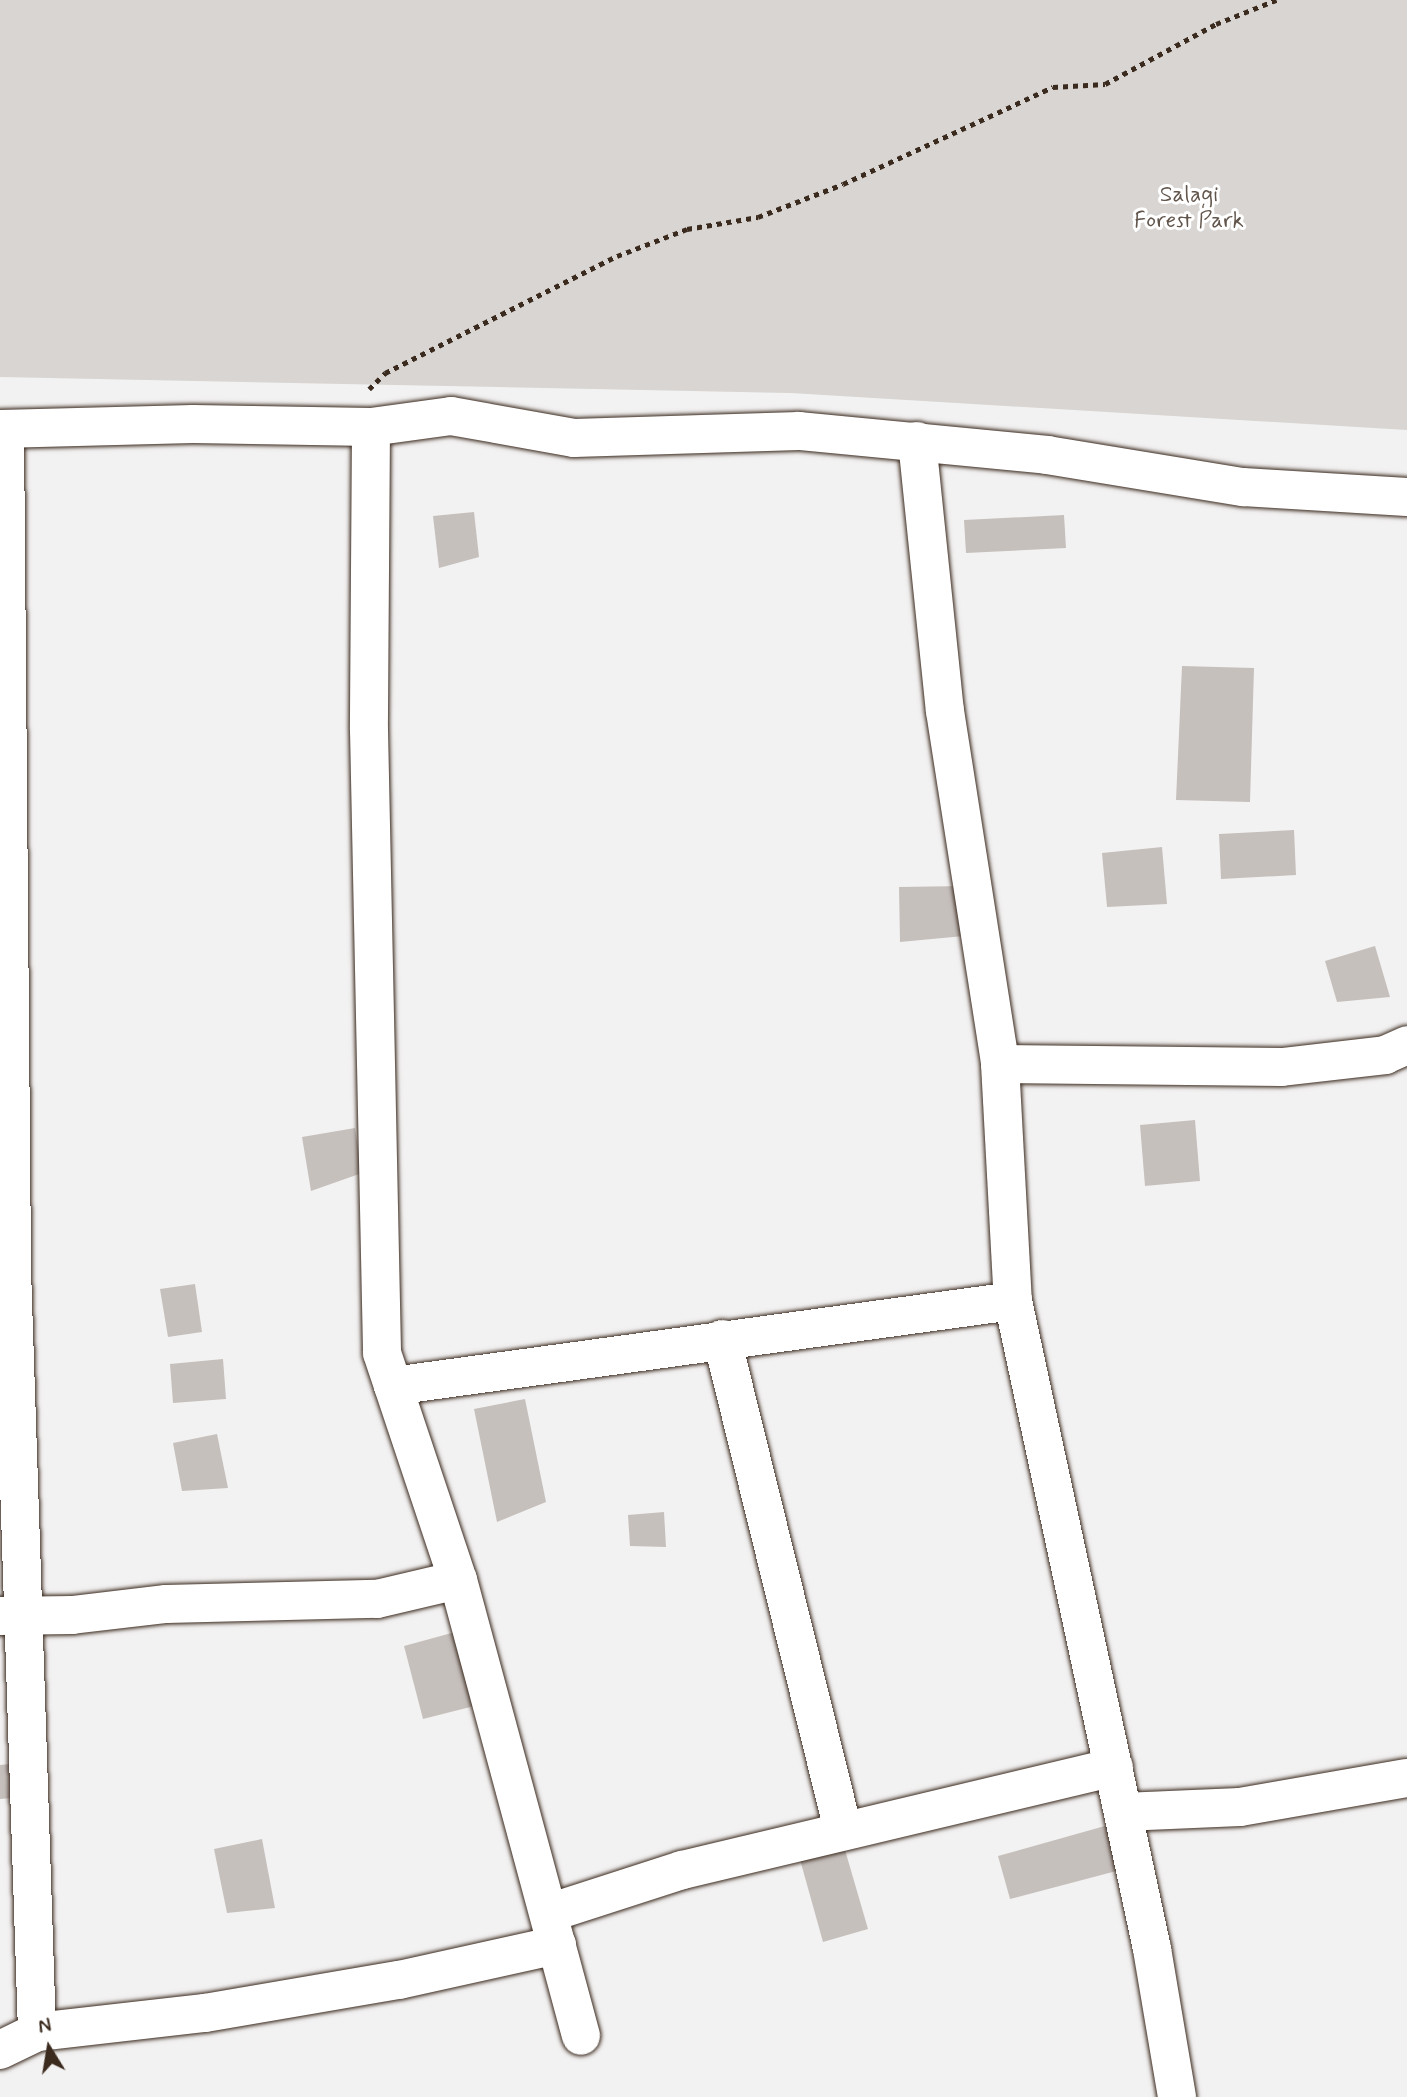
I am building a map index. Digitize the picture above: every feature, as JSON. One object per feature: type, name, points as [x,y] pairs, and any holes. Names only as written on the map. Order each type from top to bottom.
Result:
[{"type":"street","points":[[37,2032],[12,1616],[6,1270],[3,429],[371,427],[451,416],[574,438],[799,431],[1047,455],[1243,486],[1407,497]]},
{"type":"street","points":[[371,427],[369,730],[382,1353],[458,1580],[581,2036]]},
{"type":"street","points":[[917,441],[945,711],[1000,1064],[1013,1301],[1124,1812],[1177,2097]]},
{"type":"street","points":[[1000,1064],[1282,1067],[1385,1055],[1407,1045]]},
{"type":"street","points":[[393,1386],[1013,1301]]},
{"type":"street","points":[[722,1339],[843,1830]]},
{"type":"street","points":[[12,1616],[166,1604],[377,1599],[458,1580]]},
{"type":"street","points":[[0,2050],[37,2032],[205,2013],[399,1980],[553,1929],[682,1870],[1114,1767]]},
{"type":"street","points":[[1124,1812],[1240,1807],[1407,1778]]},
{"type":"path","points":[[330,426],[385,373],[617,256],[687,229],[758,217],[807,198],[1053,87],[1105,84],[1216,24],[1276,0]]},
{"type":"green space","name":"Salagi Forest Park","points":[[0,0],[1407,0],[1407,430],[791,393],[0,377]]},
{"type":"building","points":[[474,512],[479,557],[439,568],[433,516]]},
{"type":"building","points":[[1064,515],[1066,548],[966,553],[964,520]]},
{"type":"building","points":[[1182,666],[1254,668],[1250,802],[1176,800]]},
{"type":"building","points":[[1294,830],[1296,875],[1221,879],[1219,834]]},
{"type":"building","points":[[1162,847],[1167,904],[1107,907],[1102,853]]},
{"type":"building","points":[[963,886],[964,936],[900,942],[899,887]]},
{"type":"building","points":[[1375,946],[1390,997],[1337,1002],[1325,961]]},
{"type":"building","points":[[1195,1120],[1200,1181],[1145,1186],[1140,1125]]},
{"type":"building","points":[[355,1128],[362,1173],[311,1191],[302,1137]]},
{"type":"building","points":[[195,1284],[202,1332],[168,1337],[160,1289]]},
{"type":"building","points":[[223,1359],[226,1399],[173,1403],[170,1364]]},
{"type":"building","points":[[525,1399],[546,1502],[497,1522],[474,1409]]},
{"type":"building","points":[[217,1434],[228,1488],[182,1491],[173,1443]]},
{"type":"building","points":[[664,1512],[666,1547],[630,1546],[628,1515]]},
{"type":"building","points":[[470,1628],[490,1702],[423,1719],[404,1646]]},
{"type":"building","points":[[10,1764],[12,1798],[0,1799],[0,1765]]},
{"type":"building","points":[[1112,1824],[1124,1869],[1010,1899],[998,1856]]},
{"type":"building","points":[[262,1839],[275,1908],[227,1913],[214,1849]]},
{"type":"building","points":[[843,1843],[868,1929],[823,1942],[799,1856]]}]
